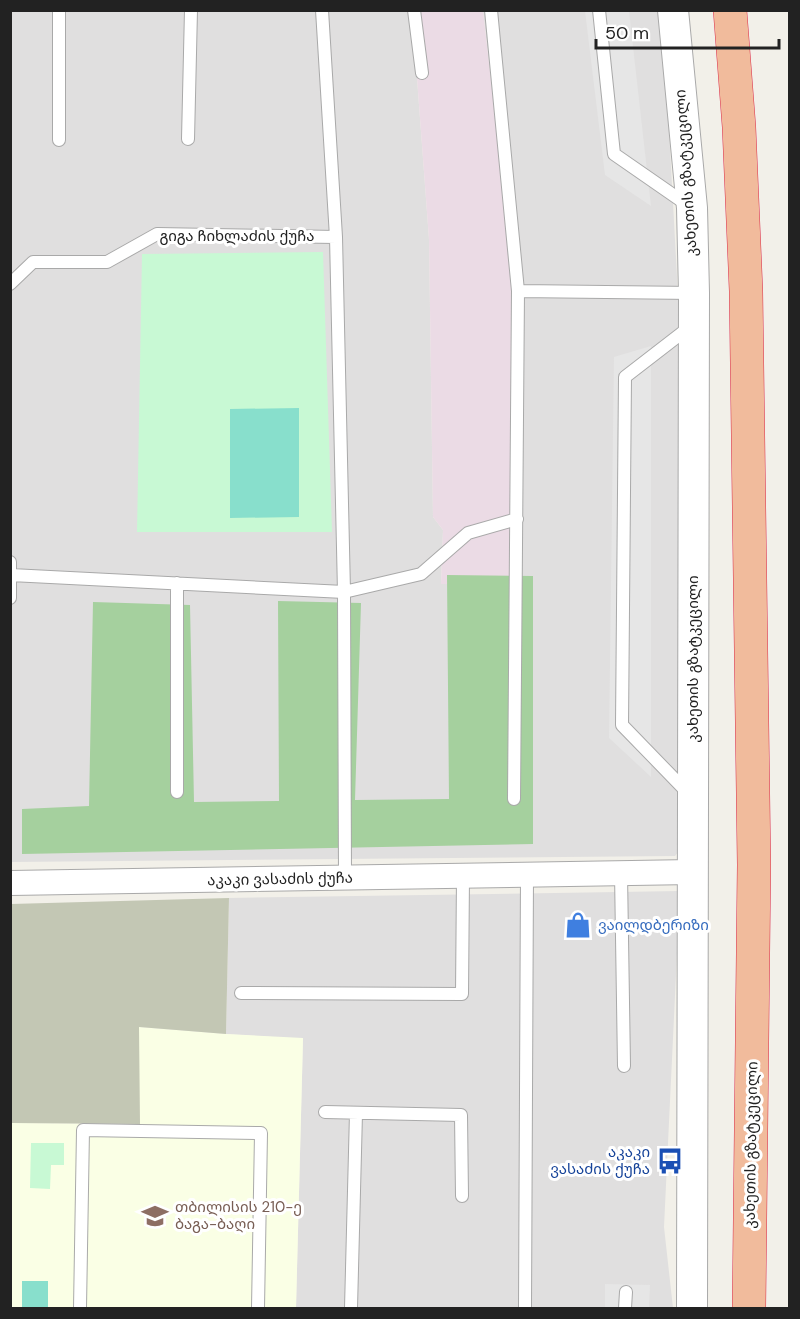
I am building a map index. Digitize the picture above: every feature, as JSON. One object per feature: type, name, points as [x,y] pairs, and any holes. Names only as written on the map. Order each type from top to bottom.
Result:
[{"type":"highway","name":"კახეთის გზატკეცილი","points":[[730,10],[739,126],[746,291],[754,865],[749,1308]]},
{"type":"street","name":"კახეთის გზატკეცილი","points":[[673,10],[692,208],[694,293],[692,1308]]},
{"type":"street","name":"აკაკი ვასაძის ქუჩა","points":[[10,884],[693,872]]},
{"type":"lane","points":[[59,10],[59,140]]},
{"type":"lane","points":[[188,139],[191,10]]},
{"type":"lane","points":[[322,10],[336,237],[344,592],[345,878]]},
{"type":"lane","points":[[414,10],[422,73]]},
{"type":"lane","points":[[491,10],[518,291],[514,800]]},
{"type":"lane","points":[[599,10],[614,154],[692,208]]},
{"type":"lane","name":"გიგა ჩიხლაძის ქუჩა","points":[[10,284],[33,262],[108,261],[157,234],[336,237]]},
{"type":"lane","points":[[518,291],[694,293]]},
{"type":"lane","points":[[693,798],[622,725],[625,377],[694,323]]},
{"type":"lane","points":[[11,575],[344,592],[421,574],[468,533],[516,519]]},
{"type":"lane","points":[[10,562],[10,598]]},
{"type":"lane","points":[[177,583],[177,792]]},
{"type":"lane","points":[[621,873],[624,1066]]},
{"type":"lane","points":[[525,1308],[527,875]]},
{"type":"lane","points":[[241,993],[462,993],[463,876]]},
{"type":"lane","points":[[325,1112],[461,1115],[462,1196]]},
{"type":"lane","points":[[351,1308],[356,1113]]},
{"type":"lane","points":[[80,1308],[83,1130],[261,1133],[258,1308]]},
{"type":"lane","points":[[625,1308],[626,1292]]},
{"type":"shaded area","points":[[10,11],[412,11],[429,239],[433,517],[443,530],[441,584],[515,288],[483,11],[661,11],[678,295],[680,850],[675,856],[11,862]]},
{"type":"shaded area","points":[[412,11],[483,11],[515,288],[513,585],[441,584],[443,530],[433,517],[429,239]]},
{"type":"shaded area","points":[[585,11],[629,11],[651,206],[605,175]]},
{"type":"shaded area","points":[[651,346],[651,777],[609,738],[614,357]]},
{"type":"shaded area","points":[[680,891],[664,1227],[673,1308],[296,1308],[303,1039],[226,1034],[229,898]]},
{"type":"shaded area","points":[[229,898],[226,1034],[139,1027],[140,1124],[11,1123],[11,904]]},
{"type":"shaded area","name":"თბილისის 210-ე ბაგა-ბაღი","points":[[139,1027],[303,1038],[296,1308],[12,1308],[11,1123],[139,1124]]},
{"type":"shaded area","points":[[605,1284],[650,1285],[649,1308],[605,1308]]},
{"type":"green space","points":[[323,252],[332,532],[137,532],[142,254]]},
{"type":"green space","points":[[299,408],[299,517],[230,518],[230,409]]},
{"type":"green space","points":[[447,575],[533,576],[533,844],[22,854],[22,809],[89,806],[93,602],[190,605],[194,802],[279,801],[278,601],[361,603],[355,800],[449,799]]},
{"type":"green space","points":[[31,1143],[64,1143],[64,1165],[51,1165],[50,1189],[30,1188]]},
{"type":"green space","points":[[22,1281],[48,1281],[48,1308],[22,1308]]},
{"type":"place","name":"ვაილდბერიზი","points":[[578,925]]},
{"type":"place","name":"აკაკი ვასაძის ქუჩა","points":[[670,1161]]},
{"type":"place","name":"თბილისის 210-ე ბაგა-ბაღი","points":[[155,1216]]}]
